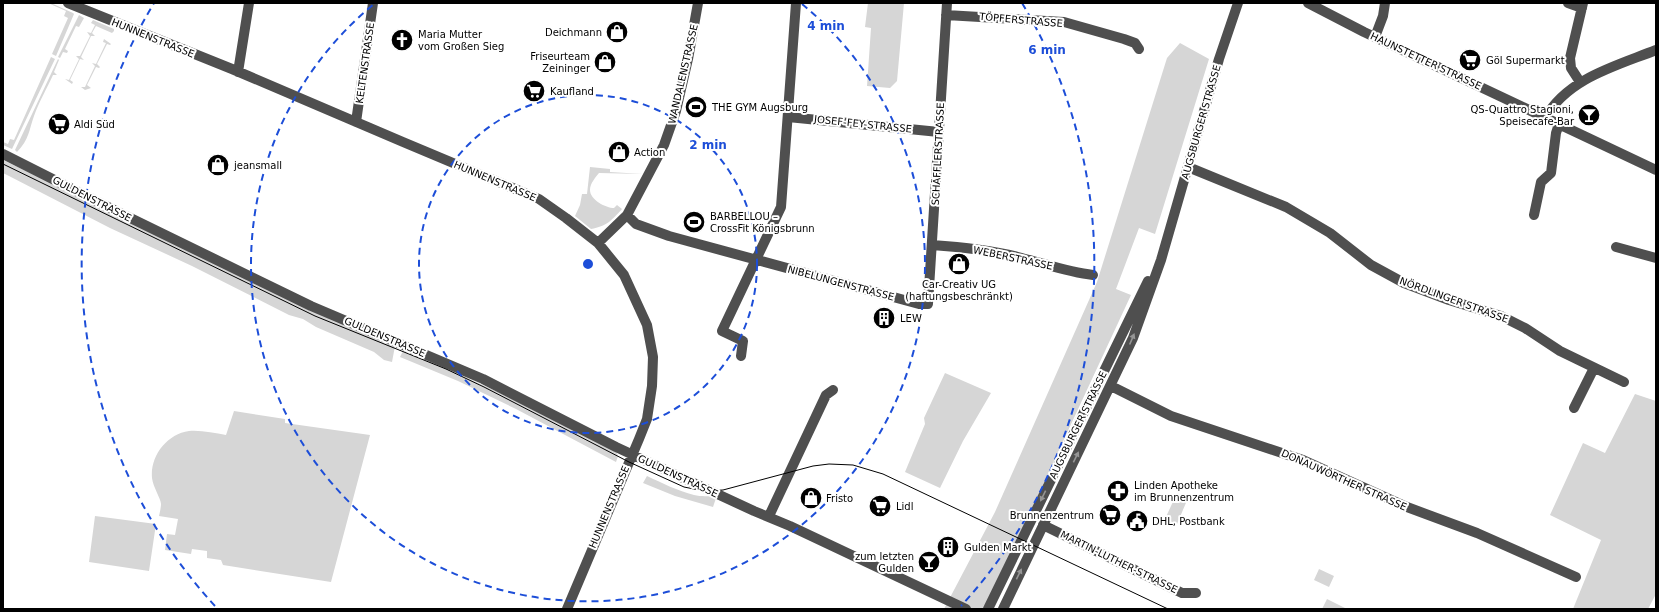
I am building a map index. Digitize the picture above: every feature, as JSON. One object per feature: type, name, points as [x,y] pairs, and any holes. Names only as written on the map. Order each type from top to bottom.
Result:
[{"type":"street","name":"HUNNENSTRASSE","points":[[68,3],[238,72],[539,198],[598,243],[624,275],[647,324],[651,343],[653,370],[647,419],[567,609]]},
{"type":"street","points":[[238,72],[248,3]]},
{"type":"street","name":"KELTENSTRASSE","points":[[356,122],[373,3]]},
{"type":"street","name":"WANDALENSTRASSE","points":[[598,243],[627,215],[666,139],[676,111],[688,59],[698,3]]},
{"type":"street","points":[[741,356],[743,341],[722,331],[781,207],[796,3]]},
{"type":"street","name":"SCHÄFFLERSTRASSE","points":[[928,304],[947,3]]},
{"type":"street","name":"AUGSBURGER STRASSE","points":[[1003,609],[1133,338],[1166,241],[1219,58],[1238,3]]},
{"type":"street","name":"HAUNSTETTER STRASSE","points":[[1308,3],[1656,170]]},
{"type":"street","points":[[1374,36],[1383,16],[1385,3]]},
{"type":"street","points":[[1568,3],[1582,6],[1570,58],[1571,68],[1580,82]]},
{"type":"street","name":"TÖPFERSTRASSE","points":[[946,15],[1064,22],[1124,39],[1135,43],[1139,49]]},
{"type":"street","points":[[1545,118],[1563,95],[1580,82],[1656,50]]},
{"type":"street","name":"JOSEF-FEY-STRASSE","points":[[788,117],[939,132]]},
{"type":"street","points":[[1534,215],[1541,182],[1551,173],[1556,133],[1559,124]]},
{"type":"street","name":"GULDENSTRASSE","points":[[3,154],[311,306],[483,379],[632,454],[754,511],[769,516],[966,609]]},
{"type":"street","name":"NÖRDLINGER STRASSE","points":[[1188,167],[1286,207],[1330,233],[1371,265],[1404,283],[1449,300],[1501,316],[1525,328],[1560,351],[1624,382]]},
{"type":"street","name":"NIBELUNGENSTRASSE","points":[[627,215],[636,224],[644,228],[755,260],[919,304],[928,304]]},
{"type":"street","name":"AUGSBURGER STRASSE","points":[[988,609],[1110,360],[1166,241]]},
{"type":"street","name":"WEBERSTRASSE","points":[[932,244],[986,250],[1043,263],[1075,273],[1093,275]]},
{"type":"street","points":[[1616,247],[1656,258]]},
{"type":"street","points":[[1574,408],[1594,368]]},
{"type":"street","name":"DONAUWÖRTHER STRASSE","points":[[1110,386],[1171,416],[1303,460],[1410,509],[1477,533],[1576,577]]},
{"type":"street","points":[[769,516],[826,395],[833,390]]},
{"type":"street","name":"MARTIN-LUTHER-STRASSE","points":[[1043,525],[1182,593],[1196,593]]},
{"type":"shaded area","points":[[48,3],[74,14],[56,56],[52,54],[68,18],[64,16],[66,11]]},
{"type":"shaded area","points":[[868,3],[904,3],[897,81],[890,88],[867,86],[871,28],[865,27]]},
{"type":"shaded area","points":[[79,15],[84,18],[79,27],[76,26],[65,49],[68,51],[67,53],[63,52],[60,58],[58,57]]},
{"type":"shaded area","points":[[93,20],[114,29],[114,31],[112,33],[96,26],[92,33],[95,36],[91,36],[81,57],[84,60],[80,59],[70,80],[73,82],[72,84],[65,79],[69,80],[79,59],[76,56],[80,56],[90,36],[87,32],[91,33],[95,25],[91,23]]},
{"type":"shaded area","points":[[104,39],[111,44],[107,44],[97,64],[100,67],[96,67],[87,85],[91,88],[85,90],[81,87],[85,87],[95,66],[92,63],[96,64],[106,43],[103,42]]},
{"type":"shaded area","points":[[1180,43],[1209,59],[1155,234],[1139,228],[1116,289],[1131,295],[1028,517],[983,609],[944,609],[995,512],[1097,282],[1167,58]]},
{"type":"shaded area","points":[[51,57],[55,59],[12,149],[3,145],[3,142],[8,144],[10,139],[14,140]]},
{"type":"shaded area","points":[[58,59],[59,60],[54,72],[57,75],[53,75],[36,111],[28,135],[17,152],[15,150]]},
{"type":"shaded area","points":[[3,160],[395,346],[392,362],[384,360],[374,352],[316,327],[303,319],[289,315],[192,266],[110,228],[3,173]]},
{"type":"shaded area","points":[[590,167],[610,169],[610,172],[643,174],[599,173],[593,180],[590,187],[591,194],[595,200],[607,207],[614,208],[617,205],[622,209],[608,222],[591,229],[575,216],[580,205],[582,194],[587,194]]},
{"type":"shaded area","points":[[404,349],[498,392],[616,451],[618,456],[616,462],[516,409],[458,381],[400,357]]},
{"type":"shaded area","points":[[945,373],[991,393],[963,441],[940,488],[905,472],[925,424],[924,418]]},
{"type":"shaded area","points":[[1635,394],[1656,401],[1656,594],[1648,609],[1573,609],[1601,540],[1550,515],[1583,443],[1605,453]]},
{"type":"shaded area","points":[[234,411],[285,419],[285,423],[370,435],[331,582],[223,565],[221,560],[207,558],[207,551],[192,549],[191,554],[165,550],[167,534],[175,535],[178,519],[159,516],[161,502],[152,478],[152,470],[157,454],[167,441],[181,433],[198,431],[226,435]]},
{"type":"shaded area","points":[[647,476],[670,487],[697,496],[716,498],[713,507],[675,496],[643,483]]},
{"type":"shaded area","points":[[1177,493],[1188,498],[1177,524],[1165,519]]},
{"type":"shaded area","points":[[95,516],[156,524],[149,571],[89,562]]},
{"type":"shaded area","points":[[1319,569],[1334,576],[1329,587],[1314,580]]},
{"type":"shaded area","points":[[1327,599],[1345,608],[1345,609],[1322,609]]},
{"type":"tram line","points":[[3,164],[315,316],[446,369],[484,387],[629,462],[684,487],[704,491],[723,490],[813,466],[829,464],[853,465],[883,474],[1168,609]]},
{"type":"place","name":"Deichmann","points":[[617,32]]},
{"type":"place","name":"Maria Mutter vom Großen Sieg","points":[[402,40]]},
{"type":"place","name":"Göl Supermarkt","points":[[1470,60]]},
{"type":"place","name":"Friseurteam Zeininger","points":[[605,62]]},
{"type":"place","name":"Kaufland","points":[[534,91]]},
{"type":"place","name":"THE GYM Augsburg","points":[[696,107]]},
{"type":"place","name":"QS-Quattro Stagioni, Speisecafe-Bar","points":[[1589,115]]},
{"type":"place","name":"Aldi Süd","points":[[59,124]]},
{"type":"place","name":"Action","points":[[619,152]]},
{"type":"place","name":"jeansmall","points":[[218,165]]},
{"type":"place","name":"BARBELLOU – CrossFit Königsbrunn","points":[[694,222]]},
{"type":"place","name":"Car-Creativ UG (haftungsbeschränkt)","points":[[959,264]]},
{"type":"place","name":"LEW","points":[[884,318]]},
{"type":"place","name":"Linden Apotheke im Brunnenzentrum","points":[[1118,491]]},
{"type":"place","name":"Fristo","points":[[811,498]]},
{"type":"place","name":"Lidl","points":[[880,506]]},
{"type":"place","name":"Brunnenzentrum","points":[[1110,515]]},
{"type":"place","name":"DHL, Postbank","points":[[1137,521]]},
{"type":"place","name":"Gulden Markt","points":[[948,547]]},
{"type":"place","name":"zum letzten Gulden","points":[[929,562]]}]
